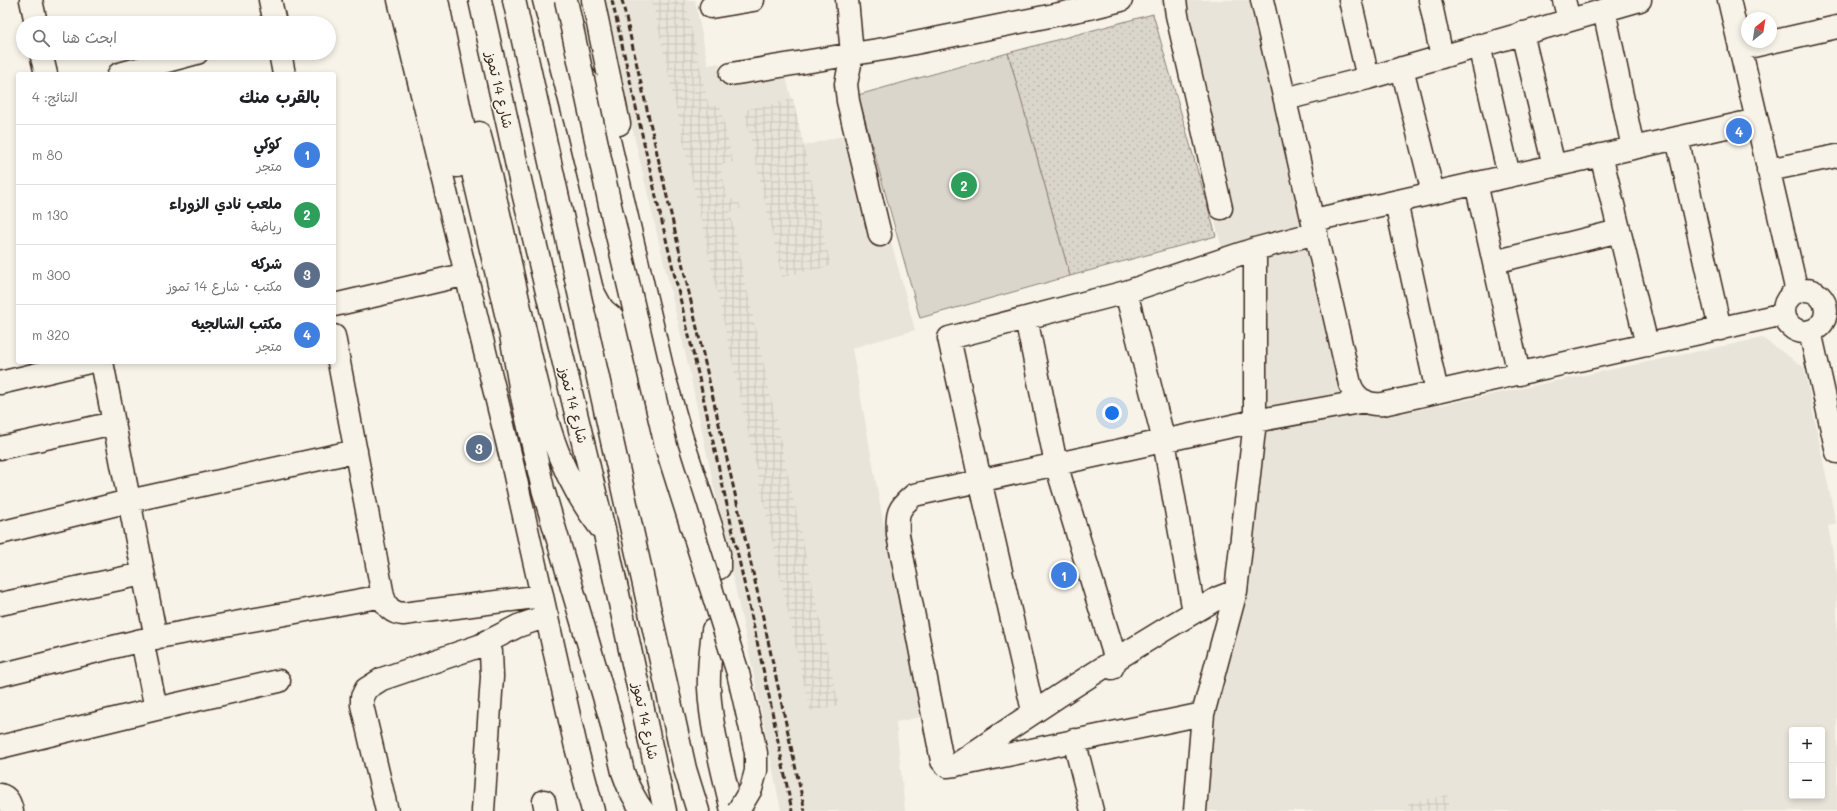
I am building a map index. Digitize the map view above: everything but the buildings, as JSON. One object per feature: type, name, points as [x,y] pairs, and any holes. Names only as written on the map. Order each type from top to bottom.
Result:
[{"type":"street","points":[[31,0],[34,16]]},
{"type":"street","points":[[270,0],[273,16]]},
{"type":"street","points":[[399,0],[467,274],[545,606],[576,747],[593,811]]},
{"type":"street","points":[[415,0],[453,147],[491,308],[500,326],[510,335]]},
{"type":"street","points":[[437,0],[474,177],[543,489],[610,717],[623,772],[635,799],[643,811]]},
{"type":"street","name":"شارع 14 تموز","points":[[472,0],[482,10],[521,184],[605,534],[665,811]]},
{"type":"street","name":"شارع 14 تموز","points":[[514,0],[685,769],[698,811]]},
{"type":"street","points":[[544,0],[578,131],[614,281],[621,294],[633,304]]},
{"type":"street","points":[[566,0],[610,205],[666,446],[738,673],[752,734],[756,753],[756,771],[751,789],[738,811]]},
{"type":"street","points":[[593,0],[635,196],[699,459],[702,499]]},
{"type":"street","points":[[711,7],[753,0]]},
{"type":"street","points":[[847,0],[852,54],[846,84],[848,101],[880,234]]},
{"type":"street","points":[[731,74],[852,54],[1066,13],[1121,0]]},
{"type":"street","points":[[1175,0],[1177,15],[1221,208]]},
{"type":"street","points":[[1262,0],[1350,384],[1356,395],[1365,401],[1373,404],[1383,404],[1784,314]]},
{"type":"street","points":[[1350,0],[1368,78]]},
{"type":"street","points":[[1430,0],[1442,57]]},
{"type":"street","points":[[1284,99],[1368,78],[1522,33],[1566,10],[1604,10],[1640,0]]},
{"type":"street","points":[[1729,0],[1797,292]]},
{"type":"street","points":[[1604,10],[1633,148]]},
{"type":"street","points":[[1740,49],[1837,27]]},
{"type":"street","points":[[1522,33],[1554,166]]},
{"type":"street","points":[[1479,45],[1509,176]]},
{"type":"street","points":[[43,60],[46,72]]},
{"type":"street","points":[[126,72],[171,60]]},
{"type":"street","points":[[281,60],[284,72]]},
{"type":"street","points":[[1402,68],[1433,193]]},
{"type":"street","points":[[583,75],[595,92],[602,110],[664,376],[682,439],[717,543],[719,568]]},
{"type":"street","points":[[458,99],[471,114],[483,148],[539,393],[554,446],[572,486],[587,511],[605,534]]},
{"type":"street","points":[[1034,711],[980,480],[949,338],[1126,292],[1255,249],[1315,226],[1396,202],[1757,120]]},
{"type":"street","points":[[1677,138],[1720,329]]},
{"type":"street","points":[[1601,155],[1646,345]]},
{"type":"street","points":[[1768,170],[1837,156]]},
{"type":"street","points":[[1476,184],[1519,374]]},
{"type":"street","points":[[1396,202],[1437,392]]},
{"type":"street","points":[[1494,262],[1619,232]]},
{"type":"street","points":[[1195,811],[1203,714],[1236,591],[1255,421],[1255,249]]},
{"type":"street","points":[[336,305],[467,274]]},
{"type":"street","points":[[1804,290],[1814,293],[1831,304],[1823,322],[1816,329],[1810,331],[1798,331],[1787,321],[1784,314],[1786,302],[1790,296],[1804,290]]},
{"type":"street","points":[[1126,292],[1164,441],[1194,612]]},
{"type":"street","points":[[1026,318],[1056,464],[1114,664]]},
{"type":"street","points":[[1810,331],[1837,452]]},
{"type":"street","points":[[336,346],[383,596],[390,609],[398,614],[403,614],[545,606]]},
{"type":"street","points":[[0,383],[81,364]]},
{"type":"street","points":[[102,364],[143,574],[156,709]]},
{"type":"street","points":[[1203,714],[1074,740],[1016,754],[947,766],[942,761],[898,535],[898,520],[901,505],[914,494],[1255,421],[1365,401]]},
{"type":"street","points":[[0,448],[114,423]]},
{"type":"street","points":[[0,533],[129,501],[356,451]]},
{"type":"street","points":[[0,604],[143,574]]},
{"type":"street","points":[[956,765],[1034,711],[1114,664],[1194,612],[1218,598],[1236,591]]},
{"type":"street","points":[[0,675],[149,639],[383,596]]},
{"type":"street","points":[[387,811],[362,705],[362,697],[366,689],[382,679],[479,646],[518,626],[545,606]]},
{"type":"street","points":[[714,630],[709,680],[712,716],[732,811]]},
{"type":"street","points":[[483,811],[492,677],[491,652],[487,641]]},
{"type":"street","points":[[0,748],[156,709],[279,681]]},
{"type":"street","points":[[1074,740],[1092,811]]},
{"type":"street","points":[[0,795],[6,798],[10,803],[12,811]]},
{"type":"shaded area","points":[[602,0],[695,0],[708,65],[719,63],[722,84],[785,72],[803,146],[861,131],[915,330],[852,348],[884,526],[903,521],[925,716],[896,722],[905,811],[781,811],[688,365]]},
{"type":"shaded area","points":[[652,0],[685,0],[709,107],[720,105],[733,162],[720,165],[728,200],[738,198],[741,209],[730,212],[839,705],[810,711]]},
{"type":"shaded area","points":[[1160,0],[1255,0],[1291,149],[1370,414],[1389,416],[1762,338],[1804,367],[1836,524],[1828,526],[1837,574],[1837,811],[1206,811],[1214,714],[1242,588],[1260,242],[1223,253]]},
{"type":"shaded area","points":[[1153,14],[1216,236],[1070,276],[1008,53]]},
{"type":"shaded area","points":[[1008,53],[1070,276],[920,318],[858,95]]},
{"type":"shaded area","points":[[793,99],[831,266],[782,277],[744,110]]},
{"type":"shaded area","points":[[1447,795],[1451,811],[1410,811],[1408,803]]},
{"type":"railway","points":[[612,0],[657,201],[699,378],[769,696],[792,811]]},
{"type":"railway","points":[[622,0],[759,599],[805,811]]},
{"type":"place","name":"مكتب الشالجيه","points":[[1739,131]]},
{"type":"place","name":"ملعب نادي الزوراء","points":[[964,185]]},
{"type":"place","name":"شركه","points":[[479,448]]},
{"type":"place","name":"كوكي","points":[[1064,575]]}]
